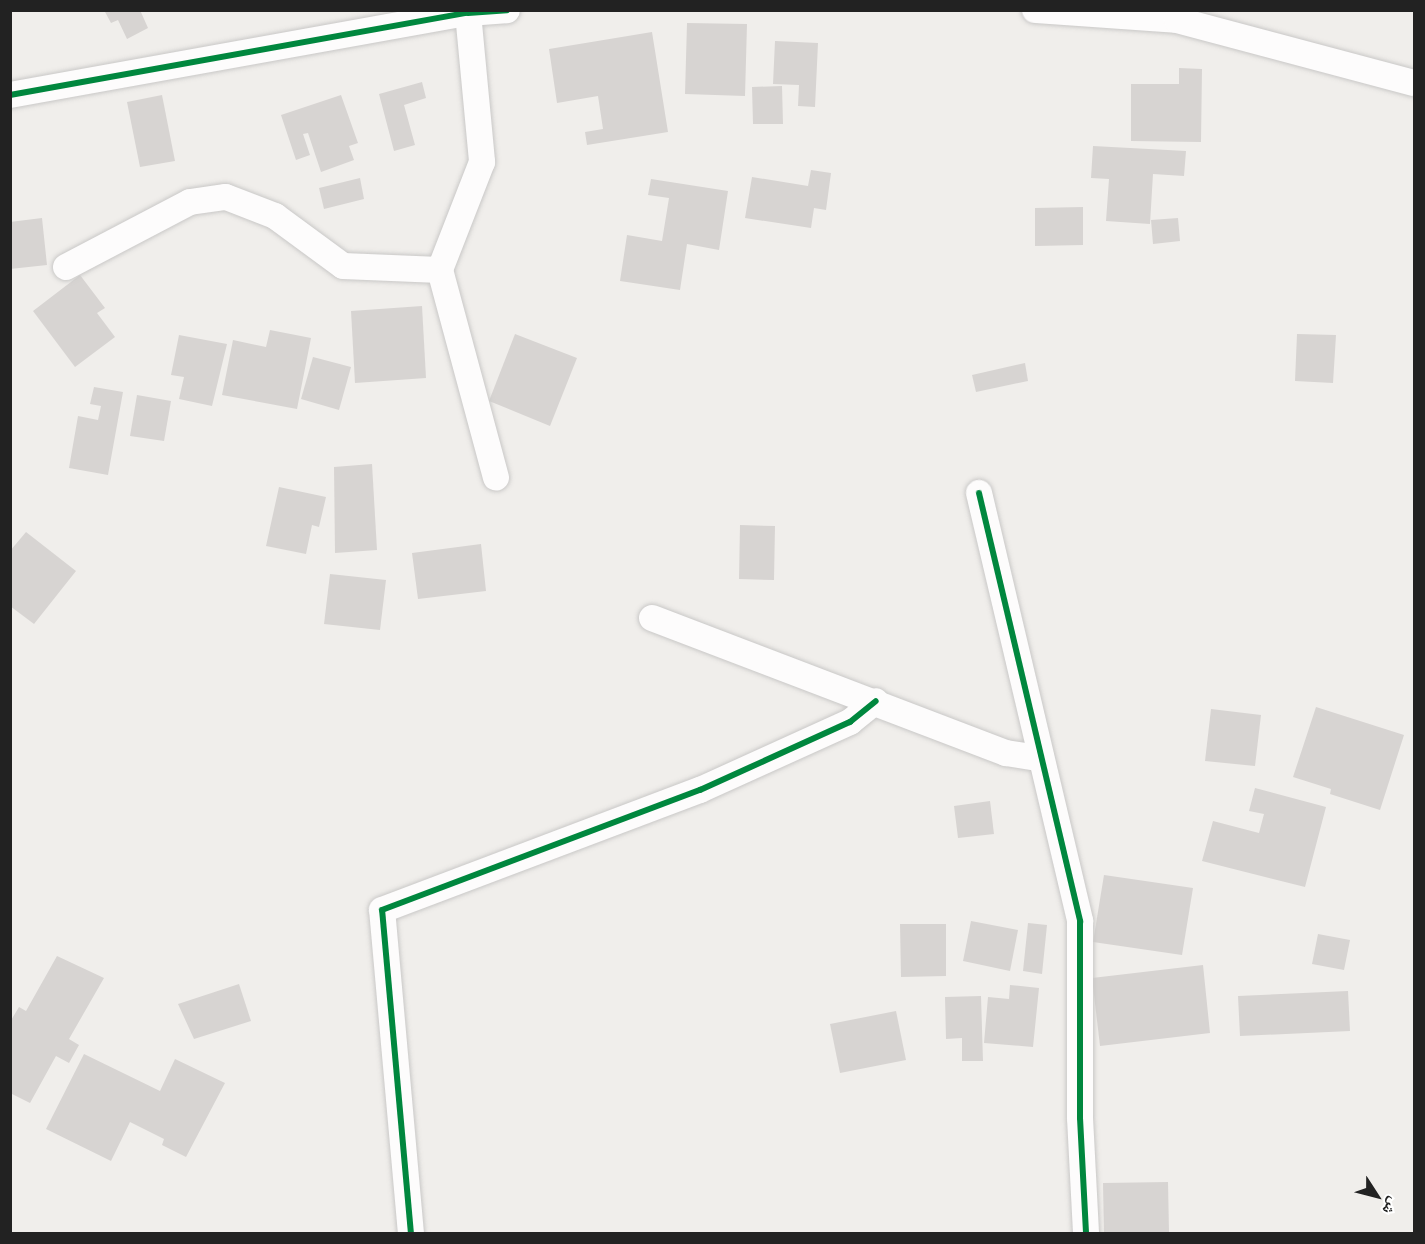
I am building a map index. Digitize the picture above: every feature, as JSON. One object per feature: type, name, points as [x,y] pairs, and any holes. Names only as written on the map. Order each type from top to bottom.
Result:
[{"type":"street","points":[[10,95],[389,18],[507,10]]},
{"type":"street","points":[[1035,10],[1177,20],[1414,83]]},
{"type":"street","points":[[468,12],[482,162],[441,270],[496,478]]},
{"type":"street","points":[[66,267],[190,202],[226,197],[275,216],[343,266],[441,270]]},
{"type":"street","points":[[979,493],[1039,758],[1080,921],[1080,1118],[1086,1233]]},
{"type":"street","points":[[652,618],[876,701],[1006,753],[1039,758]]},
{"type":"street","points":[[411,1233],[382,910],[700,790],[850,722],[876,701]]},
{"type":"building","points":[[104,10],[140,10],[148,28],[127,39],[118,20],[111,23]]},
{"type":"building","points":[[687,23],[747,24],[745,96],[685,94]]},
{"type":"building","points":[[652,32],[668,132],[587,145],[585,132],[603,129],[598,96],[557,103],[549,49]]},
{"type":"building","points":[[775,41],[818,43],[815,107],[798,106],[799,85],[773,84]]},
{"type":"building","points":[[1179,68],[1202,69],[1201,142],[1131,141],[1131,84],[1179,84]]},
{"type":"building","points":[[422,82],[426,98],[404,105],[415,145],[394,151],[379,94]]},
{"type":"building","points":[[782,86],[783,124],[753,124],[752,87]]},
{"type":"building","points":[[162,95],[175,161],[140,167],[127,102]]},
{"type":"building","points":[[341,95],[358,143],[349,146],[354,160],[321,172],[308,133],[303,134],[310,155],[296,160],[281,115]]},
{"type":"building","points":[[1093,146],[1186,151],[1184,176],[1153,174],[1150,224],[1106,221],[1109,179],[1091,178]]},
{"type":"building","points":[[811,170],[831,173],[826,210],[814,208],[811,228],[745,218],[752,177],[808,186]]},
{"type":"building","points":[[360,178],[364,199],[324,209],[319,188]]},
{"type":"building","points":[[651,179],[728,191],[719,250],[687,244],[680,290],[620,281],[627,235],[662,241],[669,198],[648,195]]},
{"type":"building","points":[[1083,207],[1083,245],[1035,246],[1035,208]]},
{"type":"building","points":[[42,218],[47,265],[10,269],[10,222]]},
{"type":"building","points":[[1178,218],[1180,241],[1153,244],[1151,220]]},
{"type":"building","points":[[80,275],[105,308],[97,313],[115,337],[75,367],[33,311]]},
{"type":"building","points":[[422,306],[426,378],[355,383],[351,311]]},
{"type":"building","points":[[270,330],[311,338],[297,409],[222,395],[233,340],[266,347]]},
{"type":"building","points":[[515,334],[577,358],[550,426],[489,401]]},
{"type":"building","points":[[1297,334],[1336,335],[1333,383],[1295,381]]},
{"type":"building","points":[[179,335],[227,344],[212,406],[179,399],[184,377],[171,375]]},
{"type":"building","points":[[313,357],[351,367],[339,410],[301,399]]},
{"type":"building","points":[[1025,363],[1028,381],[976,392],[972,375]]},
{"type":"building","points":[[94,387],[123,392],[108,475],[69,468],[78,416],[98,420],[101,406],[90,404]]},
{"type":"building","points":[[137,395],[171,401],[164,441],[130,436]]},
{"type":"building","points":[[372,464],[377,550],[335,553],[334,467]]},
{"type":"building","points":[[279,487],[326,497],[319,527],[312,525],[306,554],[266,546]]},
{"type":"building","points":[[740,525],[775,526],[774,580],[739,579]]},
{"type":"building","points":[[26,532],[76,571],[34,624],[10,606],[10,551]]},
{"type":"building","points":[[481,544],[486,591],[418,599],[412,553]]},
{"type":"building","points":[[330,574],[386,580],[380,630],[324,624]]},
{"type":"building","points":[[1316,707],[1404,735],[1380,810],[1330,794],[1331,789],[1293,777]]},
{"type":"building","points":[[1211,709],[1261,715],[1255,766],[1205,761]]},
{"type":"building","points":[[1255,788],[1326,807],[1305,887],[1202,861],[1213,821],[1259,833],[1264,814],[1249,811]]},
{"type":"building","points":[[990,801],[994,834],[958,838],[954,806]]},
{"type":"building","points":[[1104,875],[1193,888],[1182,955],[1093,942]]},
{"type":"building","points":[[971,921],[1018,930],[1010,971],[963,961]]},
{"type":"building","points":[[1028,923],[1047,925],[1042,974],[1023,971]]},
{"type":"building","points":[[900,924],[946,924],[946,976],[901,977]]},
{"type":"building","points":[[1318,934],[1350,940],[1344,970],[1312,964]]},
{"type":"building","points":[[57,956],[104,978],[69,1039],[79,1045],[69,1063],[56,1056],[30,1103],[10,1093],[10,1022],[19,1007],[26,1011]]},
{"type":"building","points":[[1203,965],[1210,1033],[1100,1046],[1092,978]]},
{"type":"building","points":[[239,984],[251,1021],[194,1039],[178,1004]]},
{"type":"building","points":[[1010,985],[1039,988],[1033,1047],[984,1043],[988,997],[1009,999]]},
{"type":"building","points":[[1348,991],[1350,1031],[1240,1036],[1238,996]]},
{"type":"building","points":[[981,996],[983,1061],[962,1061],[962,1038],[946,1039],[945,997]]},
{"type":"building","points":[[896,1011],[906,1060],[840,1073],[830,1024]]},
{"type":"building","points":[[84,1054],[160,1091],[175,1059],[225,1083],[186,1157],[162,1145],[164,1139],[130,1122],[111,1161],[46,1129]]},
{"type":"building","points":[[1168,1182],[1169,1232],[1104,1234],[1103,1183]]},
{"type":"cycle path","points":[[10,95],[468,13],[507,10]]},
{"type":"cycle path","points":[[979,493],[1080,921],[1080,1118],[1086,1234]]},
{"type":"cycle path","points":[[411,1234],[382,910],[700,790],[850,722],[876,701]]}]
